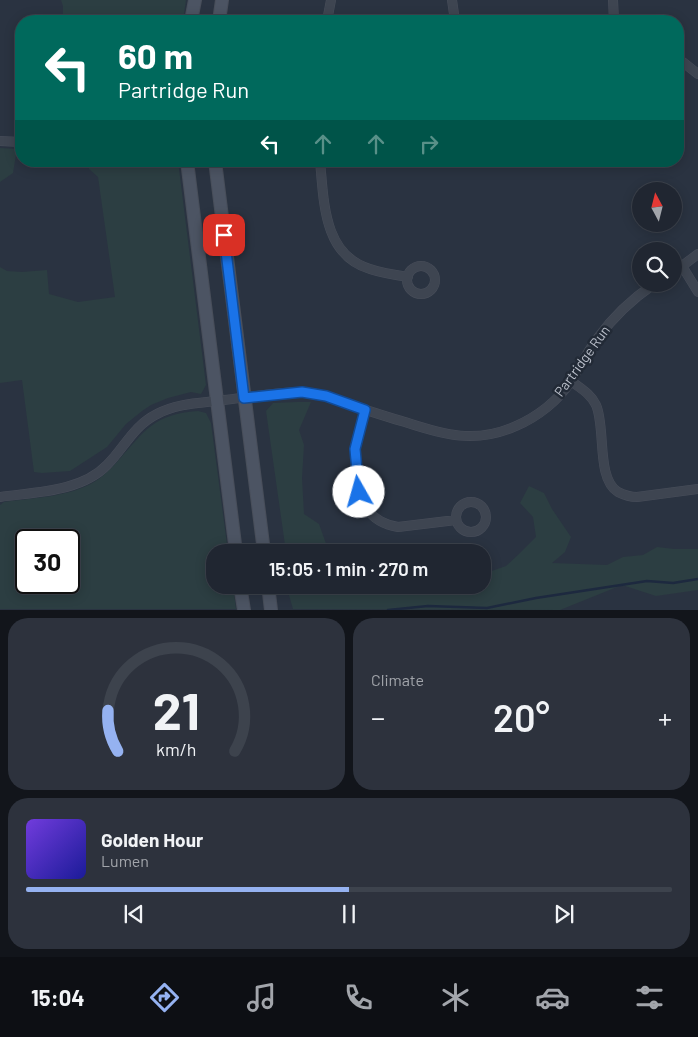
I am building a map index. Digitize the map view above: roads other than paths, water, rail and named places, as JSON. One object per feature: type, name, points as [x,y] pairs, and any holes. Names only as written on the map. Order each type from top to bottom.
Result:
[{"type":"main road","points":[[192,15],[195,0]]},
{"type":"main road","points":[[220,15],[222,0]]},
{"type":"main road","points":[[188,167],[235,544]]},
{"type":"main road","points":[[215,167],[263,544]]},
{"type":"main road","points":[[241,594],[244,610]]},
{"type":"main road","points":[[269,594],[271,610]]},
{"type":"street","points":[[329,15],[331,0]]},
{"type":"street","points":[[452,0],[454,15]]},
{"type":"street","points":[[614,0],[614,15]]},
{"type":"street","points":[[684,63],[698,74]]},
{"type":"street","points":[[0,141],[15,142]]},
{"type":"street","points":[[321,167],[328,225],[345,254],[358,264],[369,269],[408,277]]},
{"type":"street","points":[[698,254],[682,266],[698,292]]},
{"type":"street","name":"Partridge Run","points":[[0,497],[66,488],[76,484],[101,471],[114,458],[138,426],[152,417],[173,407],[217,401],[302,392],[326,396],[447,435],[469,436],[501,432],[539,414],[563,391],[589,350],[608,325],[629,303],[643,292]]},
{"type":"street","points":[[571,381],[589,394],[599,412],[605,470],[614,489],[619,493],[637,498],[698,490]]},
{"type":"street","points":[[365,410],[355,449],[359,492],[367,509],[389,526],[408,527],[456,520]]},
{"type":"waterway","points":[[388,610],[428,606],[487,608],[536,598],[647,581],[673,583],[698,579]]}]
